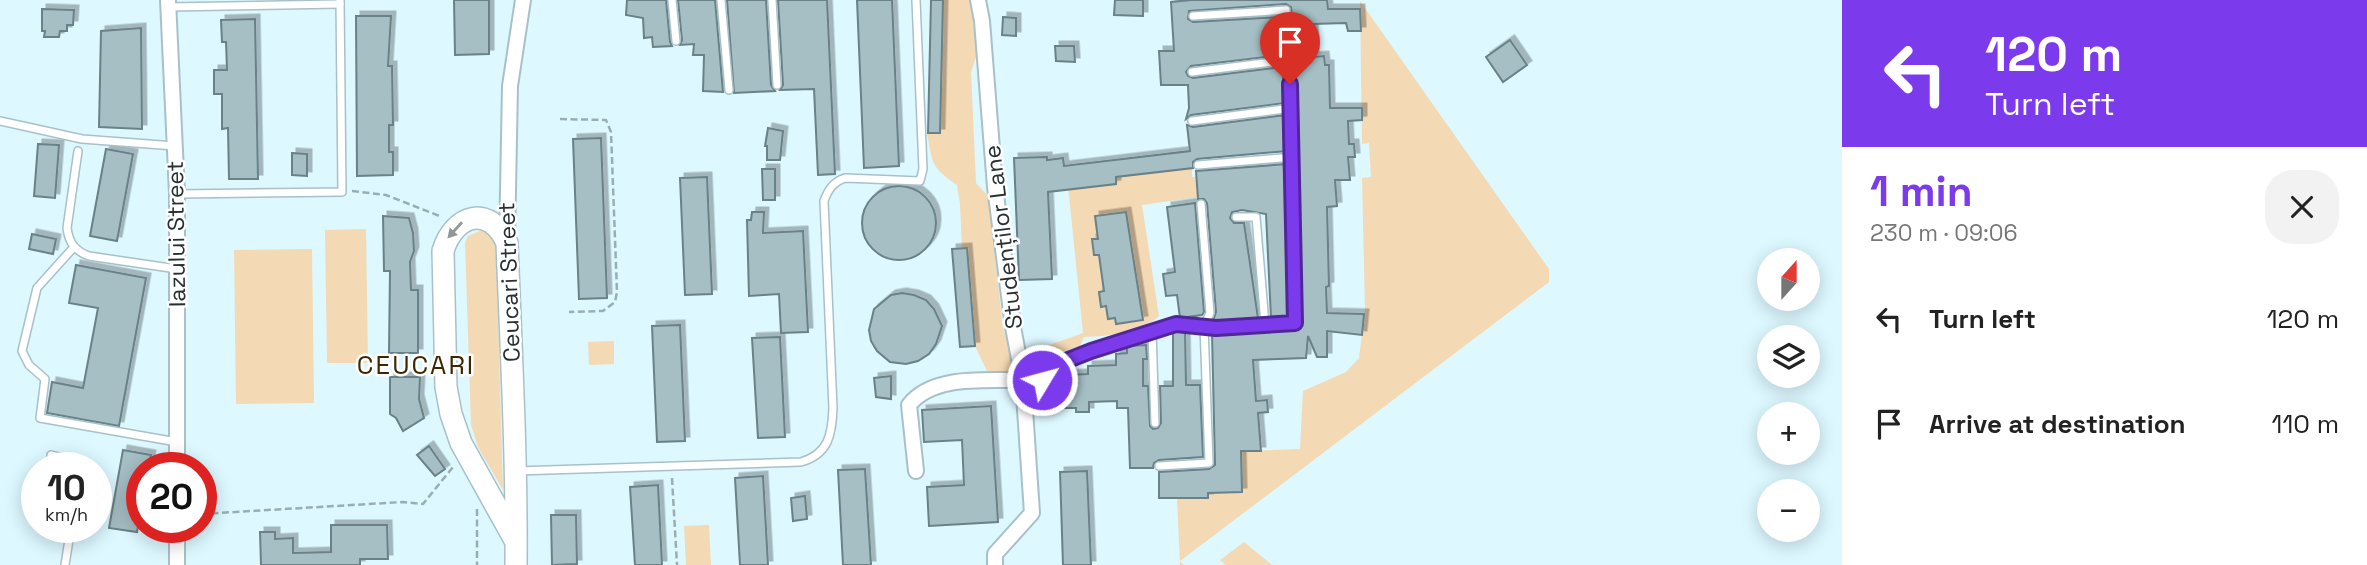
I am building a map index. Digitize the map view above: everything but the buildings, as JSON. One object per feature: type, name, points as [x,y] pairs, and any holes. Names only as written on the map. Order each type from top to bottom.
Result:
[{"type":"street","name":"Ceucari Street","points":[[516,565],[516,471],[507,243],[510,86],[523,0]]},
{"type":"street","name":"Studenților Lane","points":[[978,0],[995,187],[1013,327],[1023,380],[1032,513],[995,554],[995,565]]},
{"type":"street","name":"Iazului Street","points":[[169,4],[177,194],[177,452]]},
{"type":"street","points":[[507,243],[499,229],[485,219],[463,220],[447,237],[443,250],[446,387],[451,414],[461,443],[516,542]]},
{"type":"street","points":[[916,471],[909,405],[916,396],[945,384],[1023,380]]},
{"type":"street","points":[[177,543],[177,565]]},
{"type":"lane","points":[[672,0],[676,41]]},
{"type":"lane","points":[[721,0],[729,90]]},
{"type":"lane","points":[[772,0],[777,85]]},
{"type":"lane","points":[[516,471],[801,462],[818,455],[828,441],[833,408],[824,201],[828,190],[837,180],[845,178],[920,181],[923,169],[916,0]]},
{"type":"lane","points":[[169,4],[340,2],[342,192],[177,194]]},
{"type":"lane","points":[[1025,407],[1042,380],[1058,364],[1152,331],[1176,324],[1216,328],[1295,323],[1292,108],[1286,10],[1194,16]]},
{"type":"lane","points":[[1192,72],[1288,60]]},
{"type":"lane","points":[[1192,121],[1292,108]]},
{"type":"lane","points":[[0,121],[82,139],[175,146]]},
{"type":"lane","points":[[78,151],[67,228],[74,247],[89,256],[177,269]]},
{"type":"lane","points":[[1198,165],[1293,158]]},
{"type":"lane","points":[[1159,466],[1209,463],[1204,326],[1210,313],[1201,204]]},
{"type":"lane","points":[[1236,217],[1256,216],[1265,324]]},
{"type":"lane","points":[[74,247],[37,288],[22,351],[29,365],[46,379],[40,418],[177,442]]},
{"type":"lane","points":[[1152,331],[1155,423]]},
{"type":"lane","points":[[65,565],[68,543]]},
{"type":"path","points":[[559,119],[606,120],[611,132],[617,292],[615,302],[603,311],[569,313]]},
{"type":"path","points":[[342,192],[364,191],[386,195],[445,218]]},
{"type":"path","points":[[217,513],[403,502],[422,504],[459,461]]},
{"type":"path","points":[[671,466],[677,565]]},
{"type":"shaded area","points":[[943,0],[970,0],[978,51],[971,72],[976,183],[988,196],[1003,328],[1017,370],[991,379],[975,346],[967,249],[962,249],[957,185],[934,163],[927,133],[940,133]]},
{"type":"shaded area","points":[[1360,1],[1549,269],[1549,282],[1180,561],[1184,565],[1180,565],[1177,498],[1207,497],[1208,493],[1242,492],[1241,451],[1300,449],[1303,391],[1346,372],[1359,358],[1365,310],[1362,178],[1371,177],[1369,143],[1362,144]]},
{"type":"shaded area","points":[[1066,166],[1192,168],[1198,197],[1142,205],[1159,316],[1133,330],[1084,337],[1080,346],[1049,356],[1031,375],[1027,353],[1083,333]]},
{"type":"shaded area","points":[[366,229],[368,363],[327,363],[325,230]]},
{"type":"shaded area","points":[[484,229],[494,235],[496,247],[503,490],[478,447],[471,425],[465,243],[468,236]]},
{"type":"shaded area","points":[[312,249],[314,403],[236,404],[234,250]]},
{"type":"shaded area","points":[[614,341],[614,364],[589,365],[588,342]]},
{"type":"shaded area","points":[[709,525],[711,565],[686,565],[684,526]]},
{"type":"shaded area","points":[[1244,542],[1272,565],[1226,565],[1220,560]]},
{"type":"district","name":"CEUCARI","points":[[416,365]]},
{"type":"route","points":[[1042,380],[1058,364],[1176,324],[1216,328],[1295,323],[1290,84]]}]
